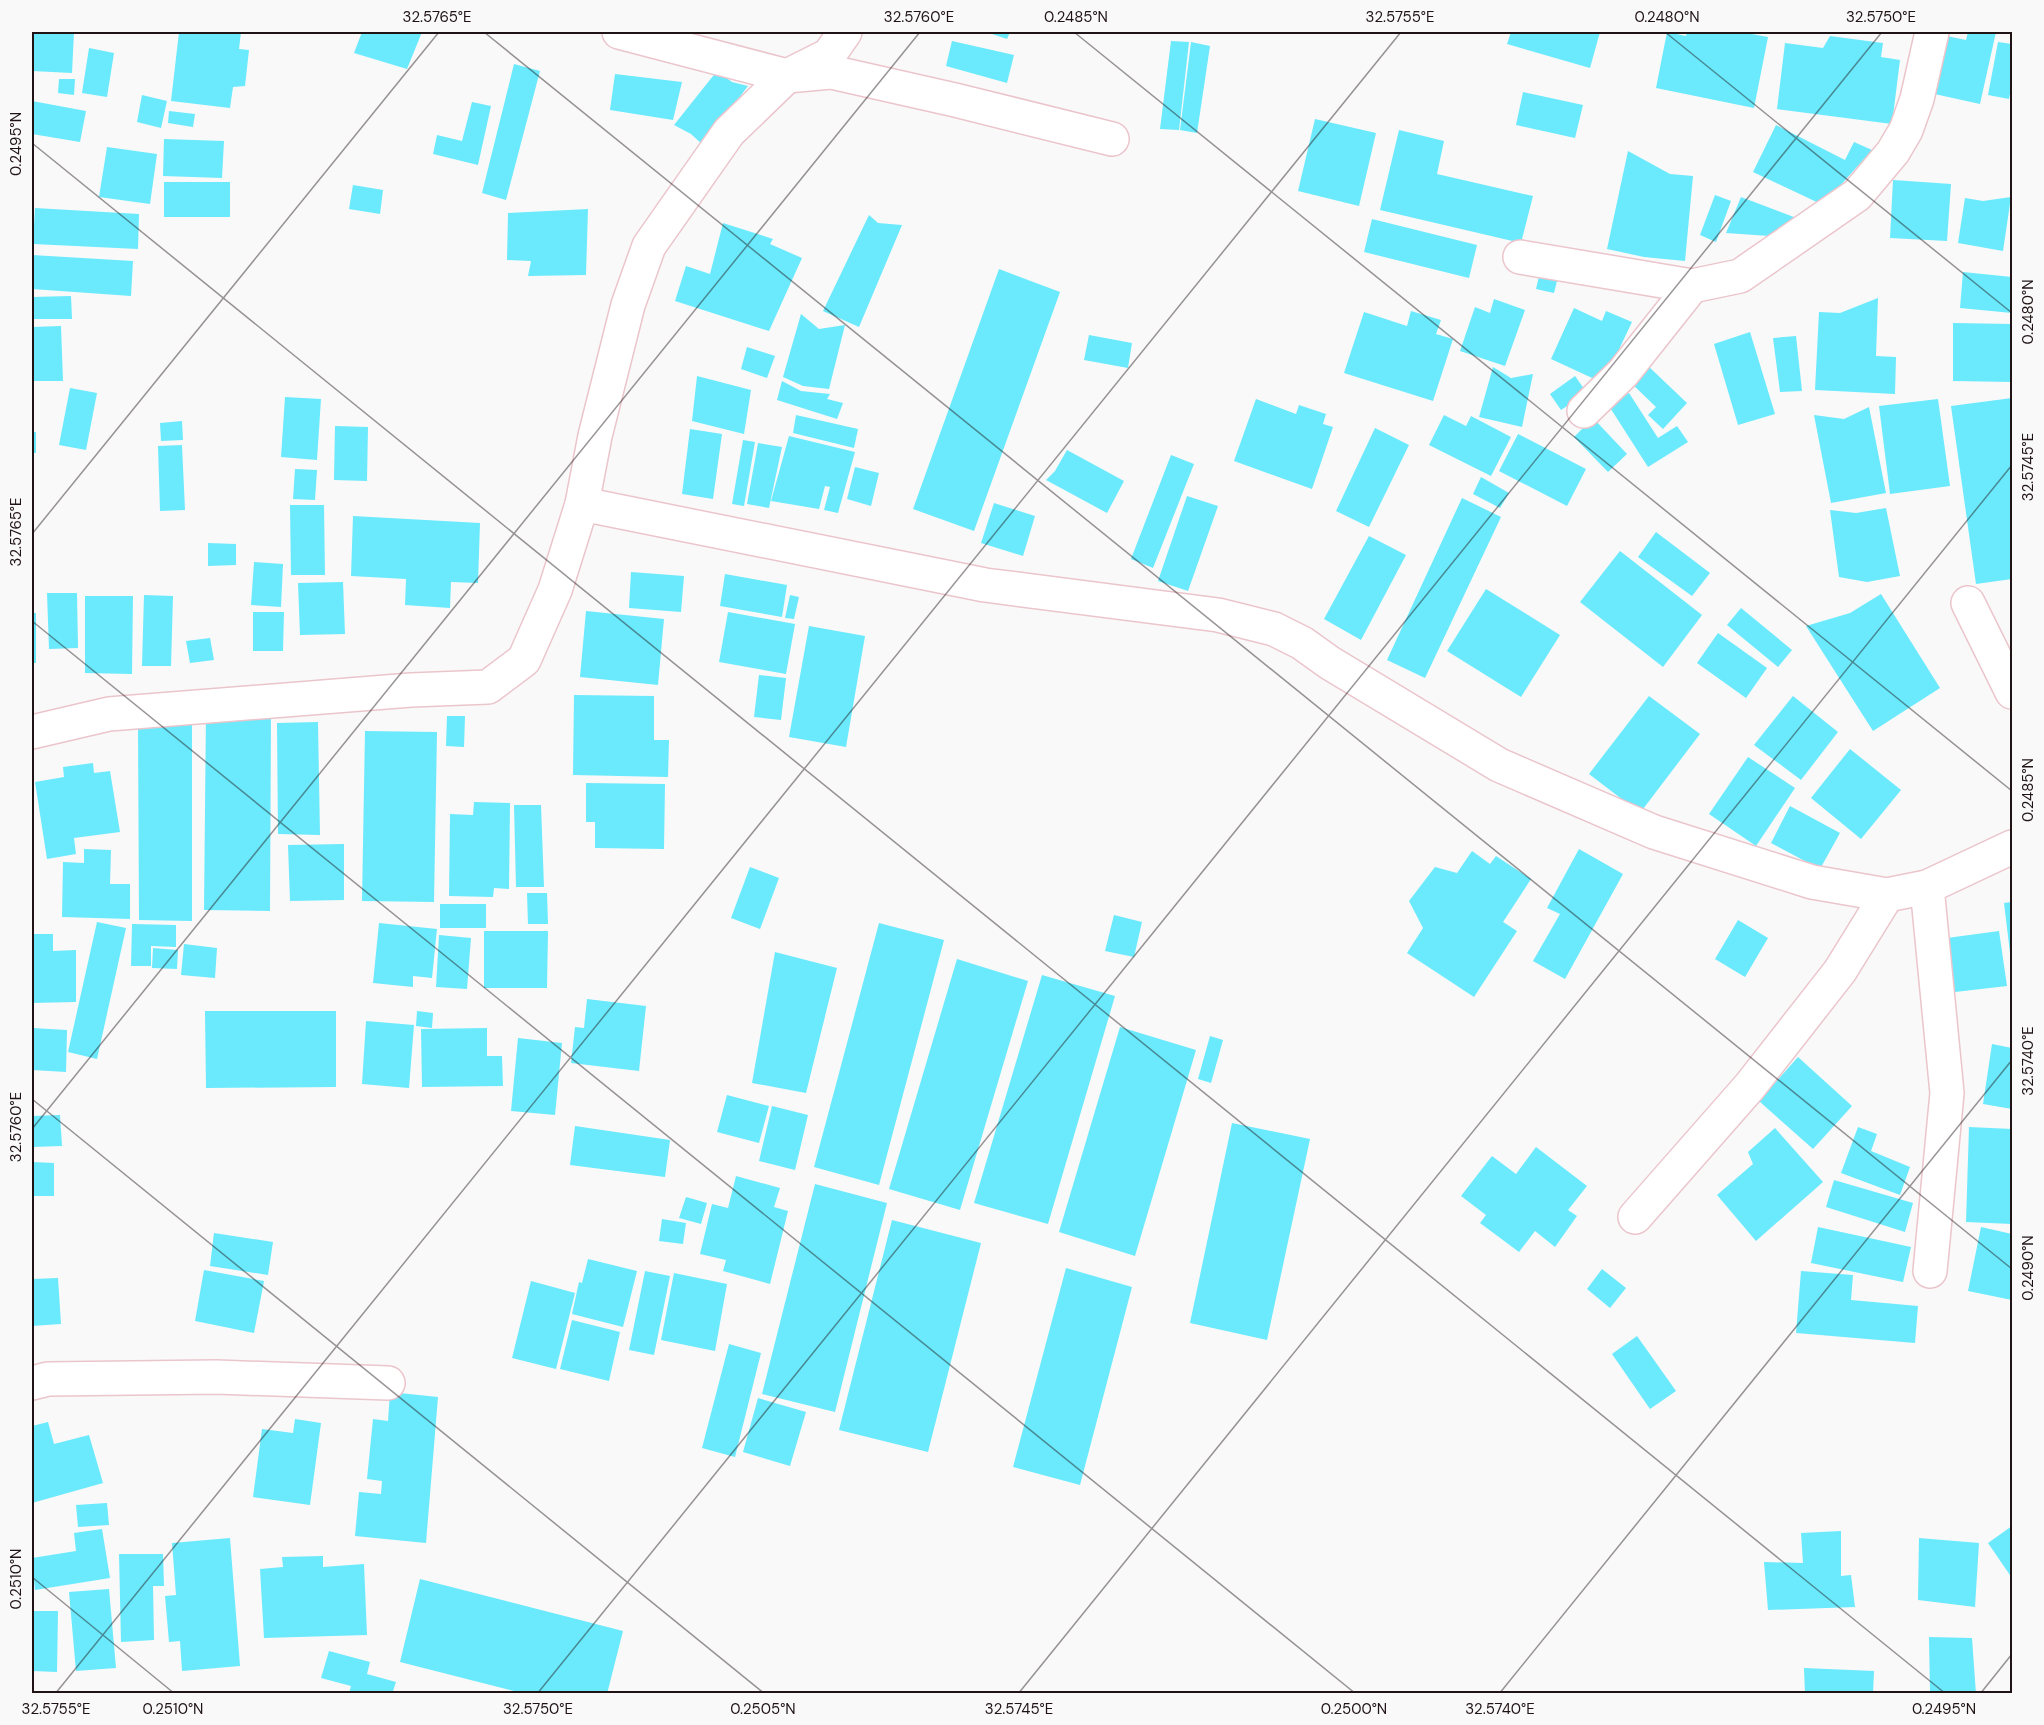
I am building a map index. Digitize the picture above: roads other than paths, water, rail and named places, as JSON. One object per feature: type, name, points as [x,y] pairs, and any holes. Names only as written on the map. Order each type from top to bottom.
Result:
[{"type":"street","points":[[619,32],[787,76],[831,72],[1112,139]]},
{"type":"street","points":[[32,732],[109,714],[411,690],[488,687],[525,660],[555,590],[582,504],[595,436],[627,304],[649,246],[729,132],[787,76],[829,55],[845,32]]},
{"type":"street","points":[[1520,257],[1692,286],[1740,276],[1857,195],[1893,153],[1906,130],[1917,99],[1932,32]]},
{"type":"street","points":[[1584,411],[1623,373],[1692,286]]},
{"type":"street","points":[[582,504],[985,585],[1218,615],[1274,629],[1302,643],[1330,663],[1499,765],[1654,832],[1812,882],[1887,896],[1927,887],[2013,847]]},
{"type":"street","points":[[1968,603],[2013,692]]},
{"type":"street","points":[[1927,887],[1947,1094],[1930,1271]]},
{"type":"street","points":[[1635,1217],[1757,1078],[1840,971],[1887,896]]},
{"type":"street","points":[[32,1383],[48,1379],[216,1377],[388,1383]]}]
